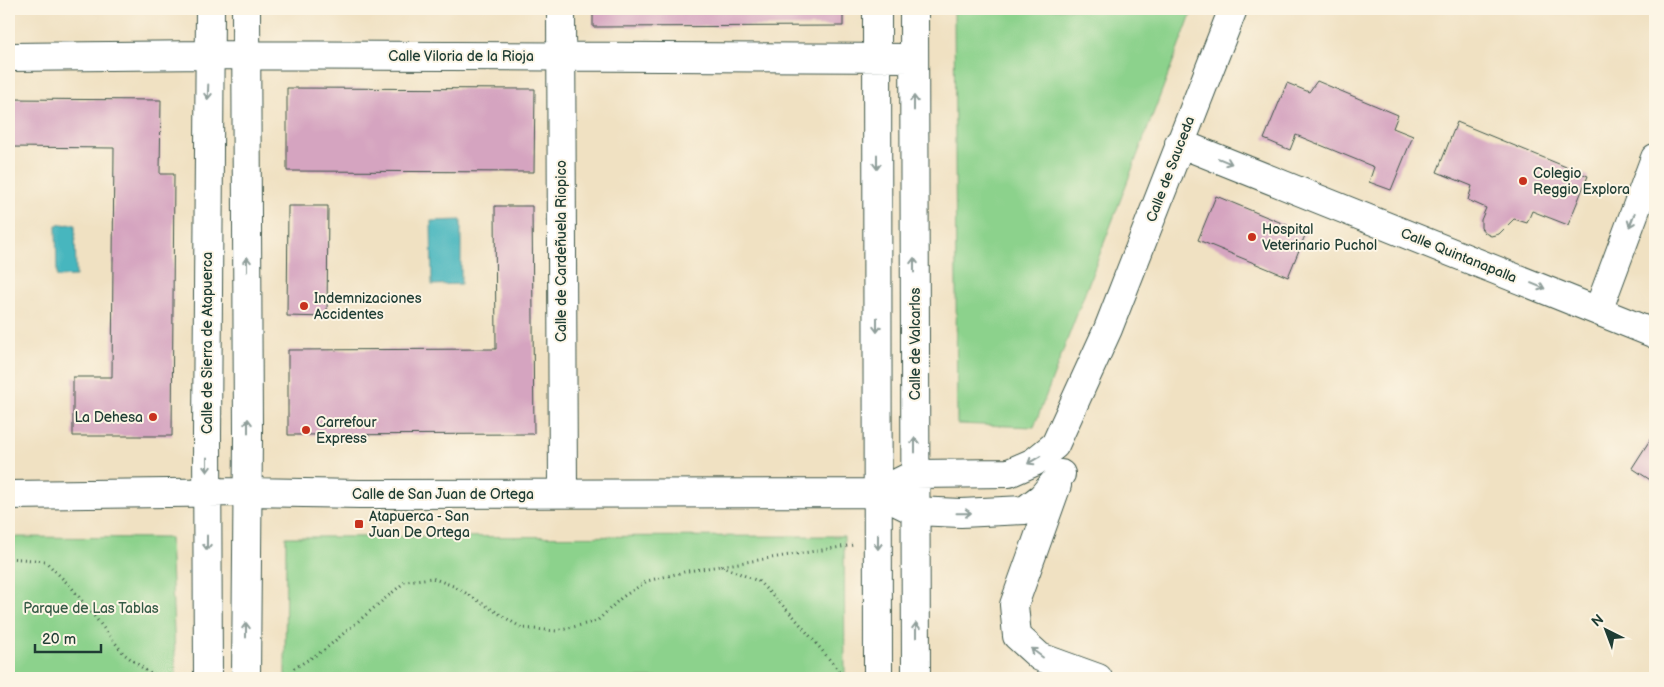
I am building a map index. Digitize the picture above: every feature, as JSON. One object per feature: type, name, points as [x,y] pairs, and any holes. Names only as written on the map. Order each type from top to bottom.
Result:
[{"type":"street","name":"Calle de Sierra de Atapuerca","points":[[208,678],[207,494],[210,9]]},
{"type":"street","points":[[246,9],[246,678]]},
{"type":"street","name":"Calle de Cardeñuela Riopico","points":[[561,9],[563,493]]},
{"type":"street","points":[[877,9],[878,678]]},
{"type":"street","name":"Calle de Valcarlos","points":[[914,9],[916,678]]},
{"type":"street","name":"Calle de Sauceda","points":[[1098,678],[1040,657],[1017,636],[1014,605],[1061,474],[1108,329],[1233,9]]},
{"type":"street","name":"Calle Viloria de la Rioja","points":[[9,57],[246,55],[877,56],[914,58]]},
{"type":"street","name":"Calle Quintanapalla","points":[[1180,143],[1655,334]]},
{"type":"street","points":[[1598,310],[1655,158]]},
{"type":"street","name":"Calle de Sauceda","points":[[915,474],[1009,472],[1034,462],[1055,445],[1108,329]]},
{"type":"street","name":"Calle de San Juan de Ortega","points":[[878,493],[915,474]]},
{"type":"street","name":"Calle de Sauceda","points":[[915,511],[962,514],[1026,510],[1042,497],[1061,474]]},
{"type":"street","name":"Calle de San Juan de Ortega","points":[[9,495],[247,492],[360,494],[878,493],[915,511]]},
{"type":"path","points":[[293,678],[293,669],[324,650],[406,581],[432,578],[456,587],[522,628],[557,631],[596,621],[621,598],[647,581],[720,566],[857,544]]},
{"type":"path","points":[[9,558],[45,562],[72,588],[124,654],[156,678]]},
{"type":"path","points":[[720,566],[758,581],[794,617],[845,678]]},
{"type":"green space","points":[[954,9],[1193,9],[1034,427],[957,424]]},
{"type":"green space","points":[[844,536],[845,678],[285,678],[286,537]]},
{"type":"green space","name":"Parque de Las Tablas","points":[[9,537],[170,538],[176,678],[9,678]]},
{"type":"water","points":[[461,220],[461,284],[432,285],[431,221]]},
{"type":"water","points":[[75,224],[76,276],[57,277],[56,225]]},
{"type":"building","points":[[593,9],[843,9],[843,26],[593,27]]},
{"type":"building","points":[[1317,81],[1398,115],[1393,128],[1413,136],[1391,190],[1369,182],[1374,167],[1296,135],[1290,150],[1264,139],[1287,83],[1309,92]]},
{"type":"building","points":[[287,88],[535,89],[534,172],[287,171]]},
{"type":"building","points":[[9,99],[161,100],[160,174],[174,174],[172,436],[73,436],[73,377],[112,377],[114,148],[9,147]]},
{"type":"building","name":"Colegio Reggio Explora","points":[[1457,122],[1588,176],[1568,225],[1532,211],[1527,223],[1514,219],[1499,234],[1491,236],[1485,233],[1481,228],[1481,220],[1486,208],[1468,200],[1472,186],[1437,172]]},
{"type":"building","name":"Hospital Veterinario Puchol","points":[[1216,196],[1306,233],[1288,277],[1198,240]]},
{"type":"building","points":[[288,206],[328,206],[327,317],[287,316]]},
{"type":"building","points":[[495,206],[532,206],[534,434],[288,435],[288,350],[496,349]]},
{"type":"building","points":[[1655,432],[1655,483],[1632,468]]},
{"type":"place","name":"Colegio Reggio Explora","points":[[1523,181]]},
{"type":"place","name":"Hospital Veterinario Puchol","points":[[1252,237]]},
{"type":"place","name":"Indemnizaciones Accidentes","points":[[304,306]]},
{"type":"place","name":"La Dehesa","points":[[153,417]]},
{"type":"place","name":"Carrefour Express","points":[[306,430]]},
{"type":"place","name":"Atapuerca - San Juan De Ortega","points":[[359,524]]}]
